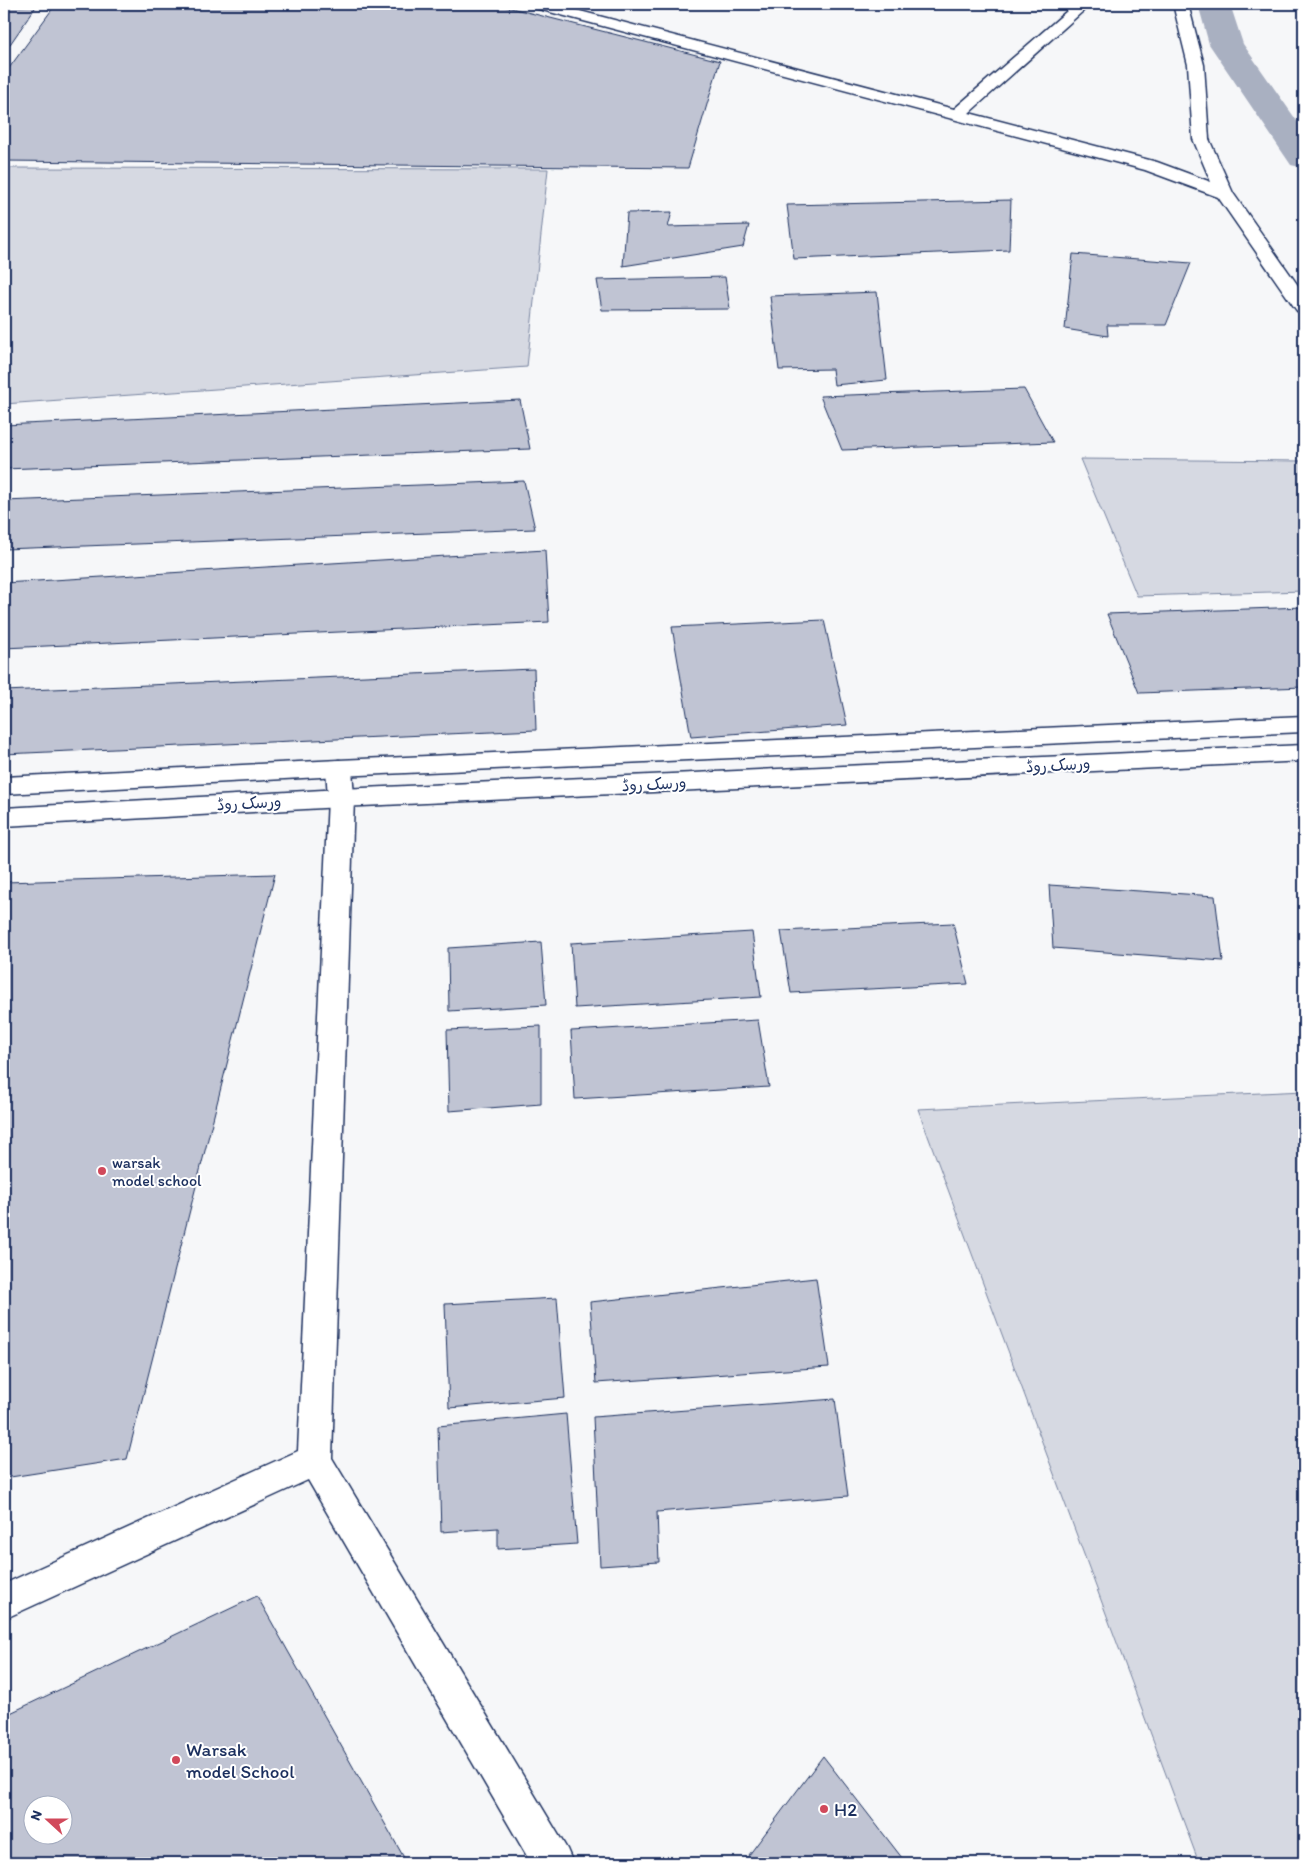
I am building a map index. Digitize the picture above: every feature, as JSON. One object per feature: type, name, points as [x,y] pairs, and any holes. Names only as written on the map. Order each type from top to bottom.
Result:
[{"type":"street","points":[[536,4],[1152,166],[1224,193]]},
{"type":"street","points":[[956,116],[1084,4]]},
{"type":"street","points":[[1181,4],[1196,65],[1201,139],[1224,193],[1304,307]]},
{"type":"street","name":"ورسک روڈ","points":[[4,817],[340,783],[502,761],[1304,724]]},
{"type":"street","points":[[931,741],[939,770]]},
{"type":"street","name":"ورسک روڈ","points":[[4,786],[340,783],[502,791],[1304,753]]},
{"type":"street","points":[[502,761],[502,791]]},
{"type":"street","points":[[340,783],[314,1460],[553,1863]]},
{"type":"street","points":[[4,1602],[314,1460]]},
{"type":"shaded area","points":[[4,168],[548,169],[527,367],[4,404]]},
{"type":"shaded area","points":[[1080,459],[1304,461],[1304,591],[1137,596]]},
{"type":"shaded area","points":[[1304,1091],[1304,1863],[1199,1863],[918,1109]]},
{"type":"building","points":[[56,4],[495,4],[720,61],[688,168],[4,161],[4,75]]},
{"type":"building","points":[[37,5],[4,53],[4,7]]},
{"type":"building","points":[[1011,200],[1009,250],[794,259],[787,205]]},
{"type":"building","points":[[672,212],[668,227],[749,225],[743,247],[623,266],[627,213]]},
{"type":"building","points":[[1073,254],[1191,263],[1166,325],[1107,325],[1108,336],[1065,329]]},
{"type":"building","points":[[725,277],[730,309],[602,310],[597,280]]},
{"type":"building","points":[[877,292],[887,380],[834,385],[832,369],[779,370],[770,296]]},
{"type":"building","points":[[1024,389],[1053,442],[842,450],[820,396]]},
{"type":"building","points":[[520,400],[530,449],[4,469],[4,425]]},
{"type":"building","points":[[524,481],[535,529],[4,549],[4,501]]},
{"type":"building","points":[[545,550],[549,622],[4,648],[4,583]]},
{"type":"building","points":[[1304,607],[1304,687],[1139,693],[1107,614]]},
{"type":"building","points":[[824,620],[847,725],[691,737],[672,627]]},
{"type":"building","points":[[534,669],[536,730],[4,754],[4,691]]},
{"type":"building","name":"warsak model school","points":[[275,874],[127,1459],[4,1478],[4,882]]},
{"type":"building","points":[[1049,885],[1215,896],[1223,961],[1053,948]]},
{"type":"building","points":[[953,923],[968,984],[791,993],[781,931]]},
{"type":"building","points":[[752,932],[761,997],[575,1008],[571,943]]},
{"type":"building","points":[[541,942],[546,1005],[449,1011],[448,948]]},
{"type":"building","points":[[758,1020],[769,1087],[575,1099],[571,1031]]},
{"type":"building","points":[[541,1026],[541,1104],[449,1111],[447,1030]]},
{"type":"building","points":[[816,1278],[829,1367],[596,1383],[590,1302]]},
{"type":"building","points":[[557,1298],[565,1398],[449,1408],[445,1304]]},
{"type":"building","points":[[835,1399],[848,1496],[657,1512],[659,1562],[600,1566],[593,1417]]},
{"type":"building","points":[[566,1414],[577,1544],[498,1549],[498,1528],[441,1532],[438,1426]]},
{"type":"building","name":"Warsak model School","points":[[257,1596],[407,1863],[4,1863],[4,1716]]},
{"type":"building","name":"H2","points":[[823,1756],[906,1863],[743,1863]]},
{"type":"waterway","points":[[1214,4],[1226,44],[1304,157]]},
{"type":"place","name":"warsak model school","points":[[102,1171]]},
{"type":"place","name":"Warsak model School","points":[[176,1760]]},
{"type":"place","name":"H2","points":[[824,1809]]}]
